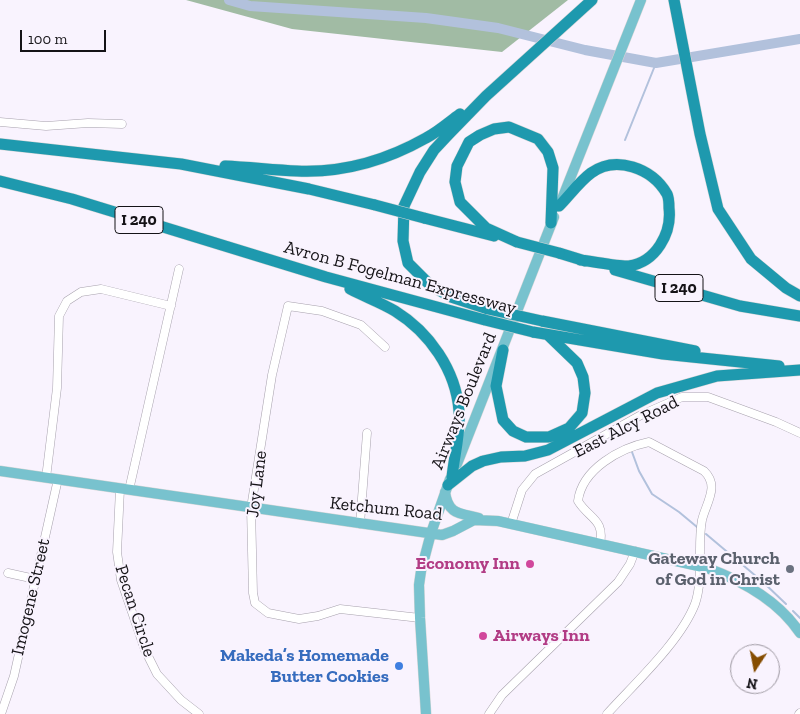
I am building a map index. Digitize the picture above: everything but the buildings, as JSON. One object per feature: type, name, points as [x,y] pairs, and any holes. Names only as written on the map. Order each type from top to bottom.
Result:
[{"type":"highway","points":[[592,0],[489,93],[434,150],[420,172],[404,206],[403,241],[408,263],[430,285],[486,315],[542,321],[744,362]]},
{"type":"highway","points":[[674,0],[700,134],[718,209],[751,259],[786,288],[800,296]]},
{"type":"highway","points":[[181,164],[299,171],[346,168],[374,161],[404,150],[437,132],[489,93]]},
{"type":"highway","points":[[517,242],[486,228],[460,202],[455,182],[456,166],[469,142],[480,135],[509,127],[538,139],[548,152],[553,168],[551,223]]},
{"type":"highway","name":"I 240","points":[[0,144],[181,164],[309,189],[517,242],[740,306],[800,316]]},
{"type":"highway","points":[[559,206],[591,174],[610,164],[631,166],[652,176],[668,195],[670,219],[666,233],[661,245],[646,259],[629,266],[580,260]]},
{"type":"highway","name":"Avron B Fogelman Expressway","points":[[0,181],[72,199],[326,277],[486,315],[533,332],[663,354],[800,369]]},
{"type":"highway","points":[[326,277],[376,301],[407,320],[429,341],[443,362],[451,376],[457,395],[459,414],[448,484]]},
{"type":"highway","points":[[503,350],[496,386],[503,420],[513,431],[526,437],[549,437],[569,428],[582,413],[585,393],[583,378],[577,363],[548,335]]},
{"type":"highway","points":[[448,484],[482,461],[501,457],[525,456],[548,450],[657,393],[717,376],[800,369]]},
{"type":"main road","name":"Airways Boulevard","points":[[426,714],[420,618],[420,581],[431,533],[448,484],[503,350],[551,223],[639,4]]},
{"type":"main road","name":"Ketchum Road","points":[[0,471],[442,535],[474,520],[484,519],[511,524],[701,566],[736,579],[762,594],[793,622],[800,633]]},
{"type":"main road","points":[[448,484],[448,507],[455,512],[484,519]]},
{"type":"street","points":[[0,122],[46,126],[122,124]]},
{"type":"street","name":"Pecan Circle","points":[[180,269],[125,490],[117,552],[121,580],[144,650],[157,674],[181,700],[199,714]]},
{"type":"street","points":[[46,478],[57,388],[59,316],[67,301],[81,292],[101,289],[171,306]]},
{"type":"street","name":"Joy Lane","points":[[386,347],[361,325],[322,311],[288,306],[272,375],[251,508],[253,593],[255,603],[268,613],[298,619],[318,616],[340,609],[420,618]]},
{"type":"street","name":"East Alcy Road","points":[[511,524],[522,490],[535,474],[641,415],[682,397],[708,397],[800,433]]},
{"type":"street","points":[[360,524],[367,433]]},
{"type":"street","points":[[600,544],[602,530],[595,519],[578,501],[580,491],[593,471],[617,454],[649,442],[704,471],[711,481],[712,487],[702,521],[701,566],[695,603],[684,624],[669,645],[607,714]]},
{"type":"street","name":"Imogene Street","points":[[1,714],[14,676],[58,479]]},
{"type":"street","points":[[489,714],[502,695],[618,582],[630,564],[635,551]]},
{"type":"street","points":[[8,573],[35,578]]},
{"type":"green space","points":[[186,0],[568,0],[502,52],[292,29]]},
{"type":"waterway","points":[[229,0],[250,6],[426,18],[498,28],[585,50],[656,63],[800,39]]},
{"type":"waterway","points":[[625,140],[656,63]]},
{"type":"waterway","points":[[632,452],[639,471],[652,494],[697,527]]},
{"type":"waterway","points":[[706,534],[757,577]]},
{"type":"waterway","points":[[764,583],[786,604]]},
{"type":"waterway","points":[[793,611],[800,618]]},
{"type":"place","name":"Economy Inn","points":[[530,564]]},
{"type":"place","name":"Gateway Church of God in Christ","points":[[790,569]]},
{"type":"place","name":"Airways Inn","points":[[483,636]]},
{"type":"place","name":"Makeda’s Homemade Butter Cookies","points":[[399,666]]}]
